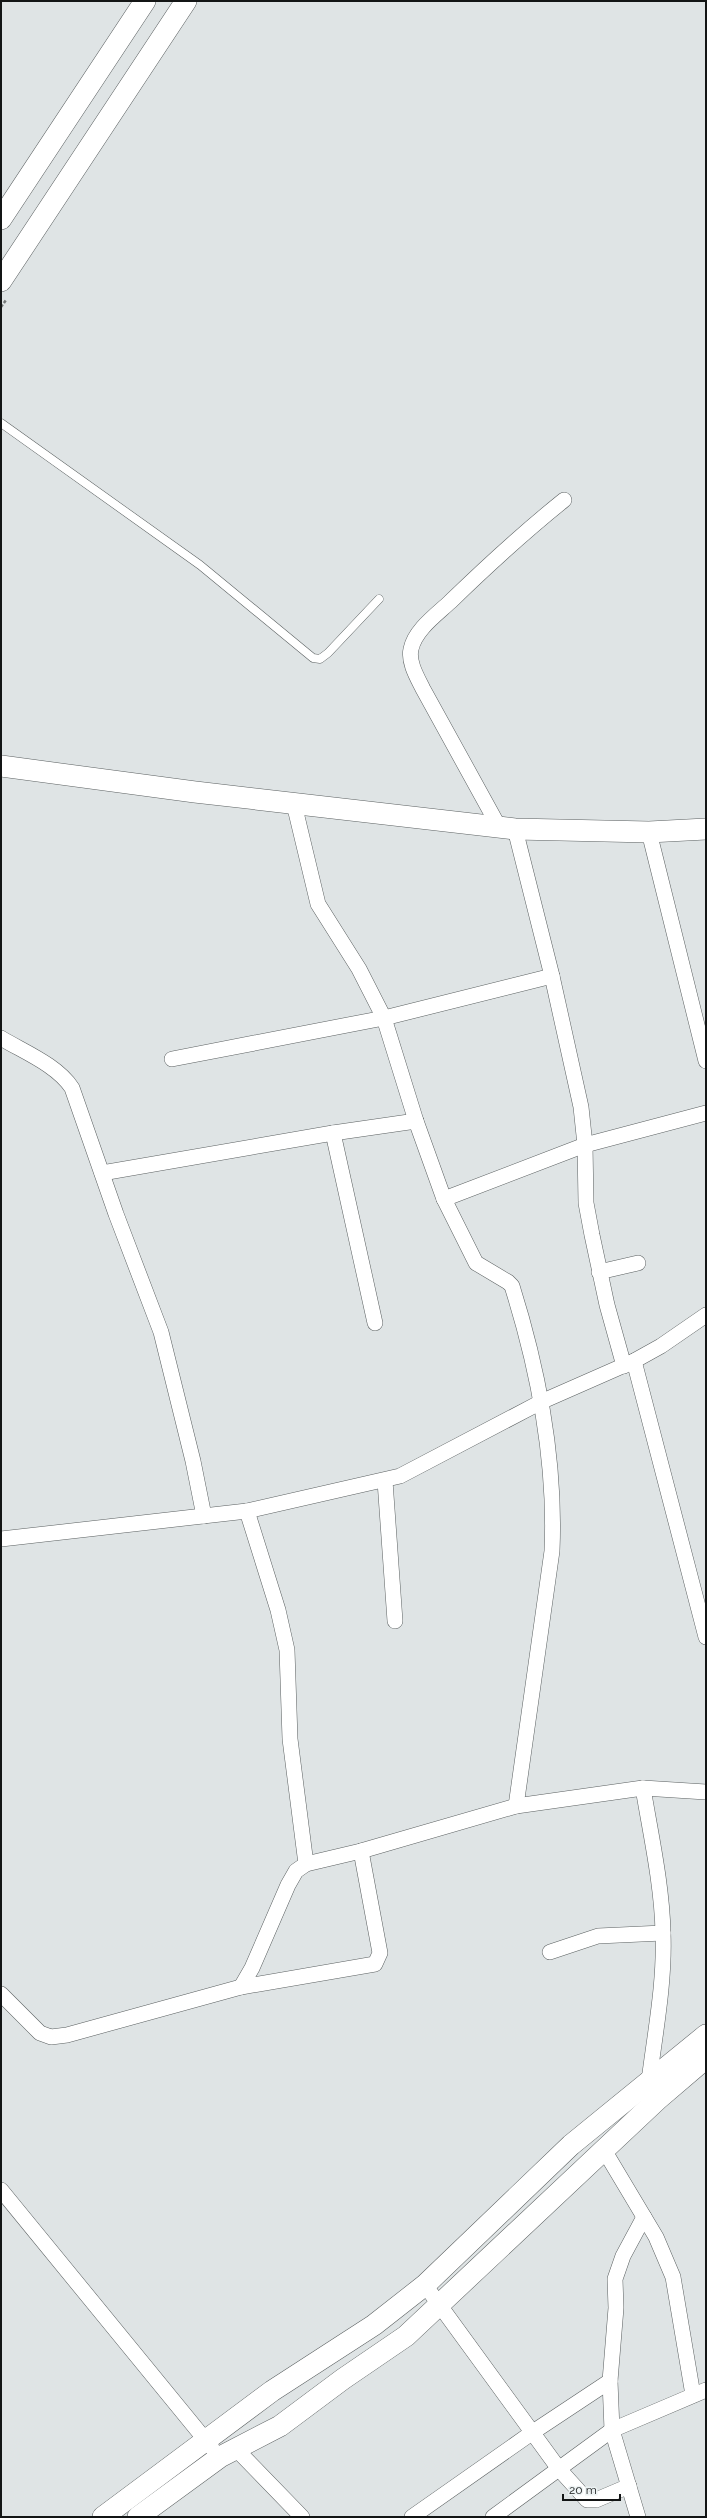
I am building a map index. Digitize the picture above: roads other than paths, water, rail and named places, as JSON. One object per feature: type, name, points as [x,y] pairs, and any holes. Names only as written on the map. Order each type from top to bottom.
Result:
[{"type":"street","points":[[1,219],[146,1]]},
{"type":"street","points":[[1,281],[186,1]]},
{"type":"street","points":[[564,500],[507,547],[450,602],[415,638],[410,650],[412,666],[423,689],[507,828],[552,976],[581,1107],[585,1145],[586,1203],[599,1272],[629,1363],[706,1637]]},
{"type":"street","points":[[1,766],[294,804],[507,828],[649,832],[706,829]]},
{"type":"street","points":[[294,804],[318,904],[359,968],[384,1018],[416,1121],[444,1198],[476,1263],[508,1282],[512,1286],[542,1401],[554,1514],[552,1551],[516,1806]]},
{"type":"street","points":[[649,832],[706,1061]]},
{"type":"street","points":[[172,1059],[384,1018],[552,976]]},
{"type":"street","points":[[1,1038],[52,1069],[68,1082],[161,1332],[193,1461],[204,1516]]},
{"type":"street","points":[[444,1198],[585,1145],[706,1113]]},
{"type":"street","points":[[102,1173],[333,1133],[416,1121]]},
{"type":"street","points":[[333,1133],[375,1323]]},
{"type":"street","points":[[599,1272],[638,1263]]},
{"type":"street","points":[[1,1539],[247,1511],[385,1481],[409,1473],[542,1401],[629,1363],[661,1346],[706,1315]]},
{"type":"street","points":[[385,1481],[395,1621]]},
{"type":"street","points":[[247,1511],[278,1610],[287,1650],[290,1739],[306,1864]]},
{"type":"street","points":[[643,1788],[660,1892],[663,1933],[653,2090]]},
{"type":"street","points":[[241,1987],[252,1968],[288,1885],[296,1871],[306,1864],[361,1851],[516,1806],[643,1788],[706,1792]]},
{"type":"street","points":[[1,1994],[40,2033],[51,2037],[67,2035],[241,1987],[376,1964],[380,1953],[361,1851]]},
{"type":"street","points":[[550,1952],[598,1936],[663,1933]]},
{"type":"street","points":[[138,2517],[228,2454],[280,2426],[343,2379],[406,2336],[604,2150],[653,2090],[706,2035]]},
{"type":"street","points":[[103,2517],[272,2391],[374,2325],[425,2285],[571,2145],[653,2090],[706,2058]]},
{"type":"street","points":[[493,2517],[612,2430],[699,2392],[673,2277],[656,2237],[604,2150]]},
{"type":"street","points":[[1,2190],[205,2440],[228,2454],[302,2517]]},
{"type":"street","points":[[638,2517],[612,2430],[610,2381],[616,2308],[615,2279],[623,2256],[644,2217]]},
{"type":"street","points":[[425,2285],[559,2469],[587,2500],[596,2500],[629,2486]]},
{"type":"street","points":[[412,2517],[533,2432],[610,2381]]},
{"type":"lane","points":[[1,423],[200,566],[313,658],[320,659],[328,653],[379,599]]}]
